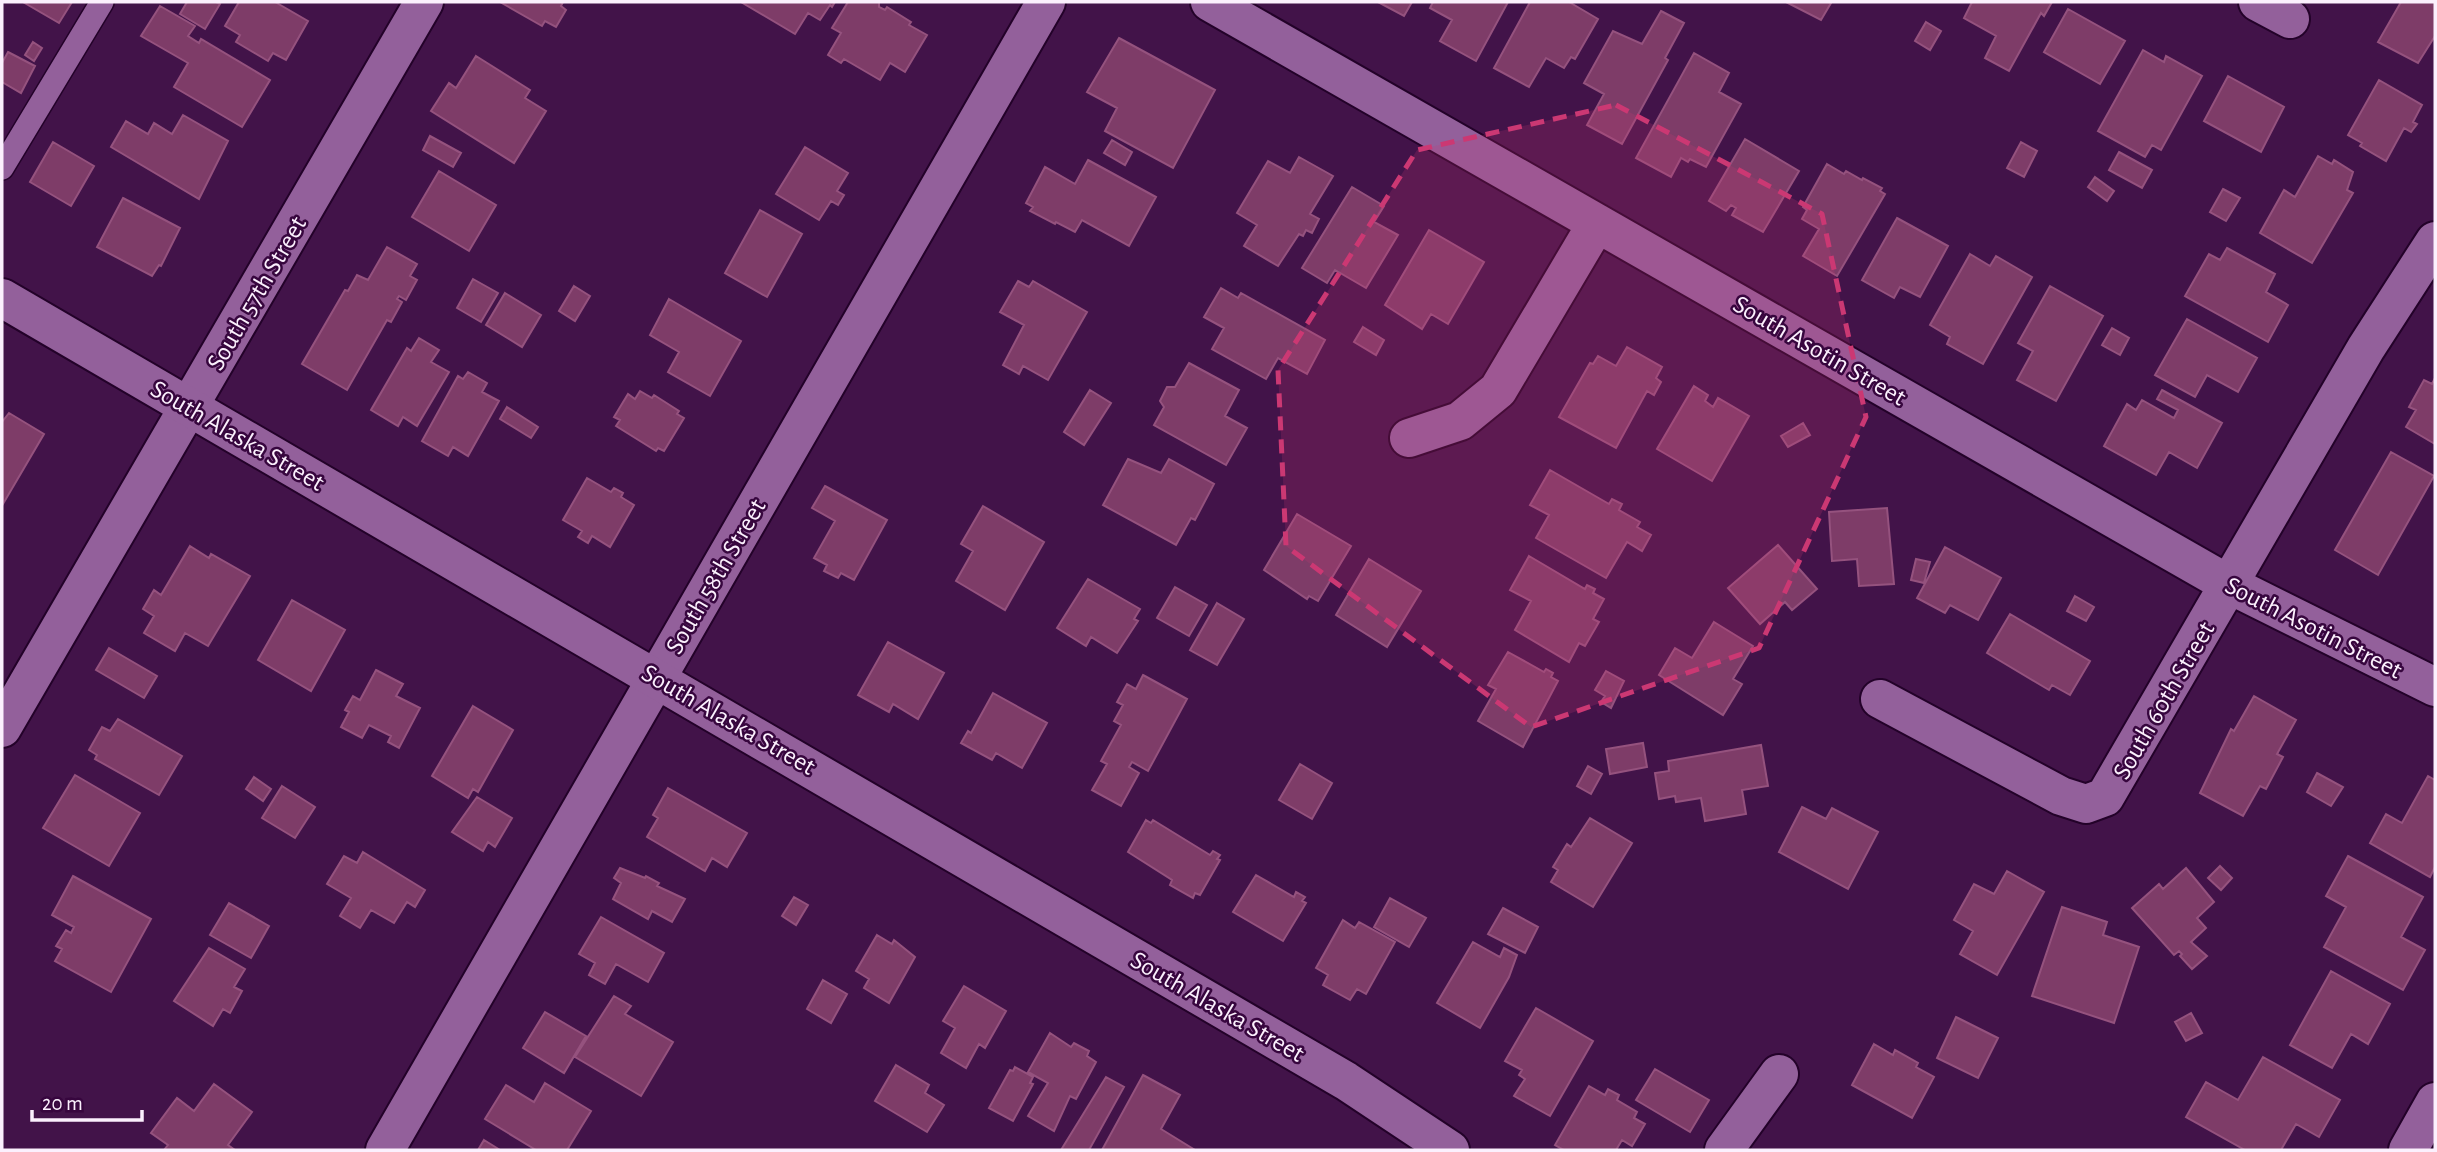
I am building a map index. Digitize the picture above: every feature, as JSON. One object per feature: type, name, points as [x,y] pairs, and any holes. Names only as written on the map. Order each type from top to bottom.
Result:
[{"type":"street","name":"South 57th Street","points":[[2,728],[424,2]]},
{"type":"street","name":"South 58th Street","points":[[385,1150],[1046,2]]},
{"type":"street","name":"South Asotin Street","points":[[1210,2],[2230,585],[2435,687]]},
{"type":"street","points":[[1409,438],[1461,421],[1498,390],[1597,223]]},
{"type":"street","name":"South 60th Street","points":[[1880,699],[2026,779],[2078,803],[2093,803],[2105,797],[2114,786],[2366,348],[2435,241]]},
{"type":"street","name":"South Alaska Street","points":[[2,298],[657,677],[1346,1081],[1450,1150]]},
{"type":"street","points":[[1724,1150],[1779,1074]]},
{"type":"street","points":[[2407,1150],[2435,1102]]},
{"type":"lane","points":[[2,168],[102,2]]},
{"type":"highlighted area","points":[[1616,105],[1822,214],[1866,417],[1759,648],[1531,727],[1286,546],[1278,370],[1417,150]]},
{"type":"building","points":[[23,2],[72,2],[59,23]]},
{"type":"building","points":[[187,2],[220,4],[205,29],[180,14]]},
{"type":"building","points":[[239,2],[275,2],[308,21],[286,60],[273,53],[268,61],[236,42],[240,35],[225,26]]},
{"type":"building","points":[[500,2],[563,2],[561,6],[566,10],[556,27],[545,21],[542,26]]},
{"type":"building","points":[[741,2],[835,2],[820,20],[808,13],[795,34]]},
{"type":"building","points":[[848,2],[879,2],[879,7],[885,10],[887,7],[911,22],[909,25],[927,35],[905,72],[890,63],[880,80],[844,59],[841,63],[828,55],[841,33],[832,28]]},
{"type":"building","points":[[1378,2],[1412,2],[1404,16]]},
{"type":"building","points":[[1433,2],[1508,2],[1476,61],[1440,41],[1452,20],[1430,8]]},
{"type":"building","points":[[1530,2],[1569,2],[1598,19],[1575,59],[1571,57],[1564,68],[1546,58],[1529,87],[1494,68]]},
{"type":"building","points":[[1786,2],[1828,2],[1831,3],[1821,20]]},
{"type":"building","points":[[1972,2],[2052,2],[2044,16],[2041,13],[2009,71],[1985,58],[1996,36],[1964,18]]},
{"type":"building","points":[[2401,2],[2435,2],[2435,36],[2418,63],[2378,42]]},
{"type":"building","points":[[160,6],[195,26],[188,36],[199,43],[201,39],[270,80],[242,127],[174,87],[188,63],[141,36]]},
{"type":"building","points":[[2068,9],[2125,41],[2100,84],[2044,52]]},
{"type":"building","points":[[1661,11],[1684,23],[1665,58],[1668,60],[1622,144],[1587,125],[1604,94],[1584,83],[1613,31],[1642,44]]},
{"type":"building","points":[[1926,22],[1941,31],[1930,50],[1915,41]]},
{"type":"building","points":[[1119,38],[1215,90],[1173,168],[1105,131],[1117,108],[1087,92]]},
{"type":"building","points":[[33,42],[42,48],[34,61],[25,55]]},
{"type":"building","points":[[2143,50],[2164,62],[2166,56],[2202,76],[2161,150],[2152,145],[2145,157],[2098,131]]},
{"type":"building","points":[[8,52],[35,66],[21,93],[2,82],[2,63]]},
{"type":"building","points":[[1694,53],[1729,73],[1719,92],[1741,104],[1706,167],[1690,159],[1688,162],[1681,158],[1671,177],[1636,158]]},
{"type":"building","points":[[476,56],[530,90],[525,98],[546,111],[514,163],[431,111],[449,83],[456,88]]},
{"type":"building","points":[[2228,76],[2284,107],[2261,152],[2204,121]]},
{"type":"building","points":[[2379,80],[2422,105],[2413,122],[2417,124],[2411,132],[2404,128],[2386,161],[2360,146],[2362,143],[2348,135]]},
{"type":"building","points":[[183,115],[228,141],[199,199],[111,147],[126,121],[148,134],[154,123],[172,134]]},
{"type":"building","points":[[430,136],[461,153],[453,167],[423,150]]},
{"type":"building","points":[[1745,139],[1799,171],[1763,232],[1732,215],[1736,208],[1731,205],[1726,211],[1709,201]]},
{"type":"building","points":[[1112,140],[1132,152],[1125,165],[1104,153]]},
{"type":"building","points":[[53,142],[94,166],[71,206],[30,182]]},
{"type":"building","points":[[2021,142],[2037,151],[2024,177],[2007,168]]},
{"type":"building","points":[[805,147],[848,173],[837,191],[844,195],[838,205],[831,201],[819,220],[776,194]]},
{"type":"building","points":[[2119,152],[2152,170],[2142,188],[2109,170]]},
{"type":"building","points":[[2318,156],[2332,164],[2334,160],[2353,172],[2347,190],[2353,193],[2312,263],[2260,233],[2284,190],[2295,197]]},
{"type":"building","points":[[1299,157],[1333,176],[1310,214],[1319,219],[1312,233],[1306,230],[1303,236],[1299,234],[1278,266],[1244,246],[1257,225],[1237,213],[1268,161],[1290,173]]},
{"type":"building","points":[[1088,160],[1156,197],[1129,246],[1082,220],[1075,232],[1056,222],[1055,224],[1030,211],[1033,207],[1026,203],[1045,167],[1075,184]]},
{"type":"building","points":[[1827,164],[1844,174],[1846,171],[1862,180],[1863,178],[1882,188],[1880,191],[1885,194],[1837,276],[1803,256],[1819,229],[1802,219],[1807,210],[1803,207]]},
{"type":"building","points":[[439,171],[496,205],[469,251],[412,217]]},
{"type":"building","points":[[2095,177],[2114,191],[2107,201],[2088,187]]},
{"type":"building","points":[[1352,187],[1384,206],[1374,222],[1398,235],[1366,288],[1335,270],[1327,283],[1302,268]]},
{"type":"building","points":[[2223,189],[2240,198],[2226,221],[2210,212]]},
{"type":"building","points":[[123,198],[180,228],[161,266],[159,265],[152,276],[97,247]]},
{"type":"building","points":[[760,210],[802,234],[767,297],[725,273]]},
{"type":"building","points":[[1897,218],[1948,246],[1920,297],[1900,287],[1894,298],[1862,280]]},
{"type":"building","points":[[1429,230],[1484,262],[1448,324],[1431,314],[1422,329],[1385,305]]},
{"type":"building","points":[[387,247],[417,264],[410,276],[417,280],[406,300],[399,296],[397,299],[402,302],[391,322],[387,320],[347,390],[302,364],[345,290],[348,291],[357,275],[368,280]]},
{"type":"building","points":[[2227,248],[2275,274],[2266,292],[2288,305],[2268,342],[2185,296],[2209,254],[2220,260]]},
{"type":"building","points":[[1970,254],[1990,266],[1996,256],[2032,277],[1983,364],[1947,344],[1950,337],[1930,325]]},
{"type":"building","points":[[473,279],[498,293],[481,322],[457,308]]},
{"type":"building","points":[[1018,281],[1029,287],[1033,281],[1087,312],[1048,380],[1023,366],[1019,374],[1003,365],[1024,325],[1000,312]]},
{"type":"building","points":[[574,286],[590,296],[575,321],[559,311]]},
{"type":"building","points":[[2050,286],[2103,316],[2056,401],[2017,380],[2033,351],[2018,343]]},
{"type":"building","points":[[1221,288],[1238,298],[1241,293],[1325,340],[1307,374],[1278,358],[1266,379],[1212,349],[1224,328],[1204,317]]},
{"type":"building","points":[[505,293],[541,315],[522,347],[486,325]]},
{"type":"building","points":[[669,299],[741,341],[710,396],[668,372],[679,352],[650,335]]},
{"type":"building","points":[[2187,319],[2257,358],[2238,392],[2207,375],[2195,397],[2155,375]]},
{"type":"building","points":[[1363,327],[1384,340],[1376,355],[1354,342]]},
{"type":"building","points":[[2112,328],[2129,338],[2120,355],[2102,345]]},
{"type":"building","points":[[419,338],[439,350],[431,362],[449,372],[417,426],[403,417],[398,426],[371,410],[407,348],[411,351]]},
{"type":"building","points":[[1627,347],[1662,367],[1656,378],[1661,382],[1654,395],[1647,391],[1616,448],[1559,417],[1590,363],[1593,364],[1598,356],[1616,366]]},
{"type":"building","points":[[1189,363],[1239,390],[1225,416],[1247,428],[1226,465],[1154,425],[1164,407],[1160,401],[1167,387],[1175,387]]},
{"type":"building","points":[[468,372],[487,383],[482,392],[499,401],[468,456],[453,447],[448,456],[422,441],[458,376],[463,379]]},
{"type":"building","points":[[2435,378],[2435,444],[2406,427],[2416,410],[2409,407],[2424,380],[2432,384]]},
{"type":"building","points":[[1694,386],[1708,395],[1705,401],[1713,407],[1718,398],[1749,416],[1712,481],[1657,449]]},
{"type":"building","points":[[1090,390],[1111,403],[1084,445],[1064,432]]},
{"type":"building","points":[[2162,390],[2222,423],[2197,468],[2169,452],[2156,475],[2104,446],[2127,404],[2136,410],[2142,400],[2174,418],[2178,410],[2157,399]]},
{"type":"building","points":[[640,391],[652,398],[654,395],[679,411],[677,414],[684,418],[664,451],[658,448],[656,451],[616,426],[620,420],[614,417],[628,394],[635,399]]},
{"type":"building","points":[[507,407],[538,427],[531,438],[500,419]]},
{"type":"building","points":[[9,413],[44,434],[3,504],[2,422]]},
{"type":"building","points":[[1803,423],[1810,435],[1788,447],[1781,436]]},
{"type":"building","points":[[2391,452],[2434,476],[2378,575],[2335,550]]},
{"type":"building","points":[[1128,459],[1161,473],[1169,459],[1214,484],[1195,520],[1191,518],[1176,545],[1103,505]]},
{"type":"building","points":[[1550,470],[1609,504],[1612,499],[1622,504],[1619,510],[1640,522],[1637,527],[1651,535],[1642,551],[1627,542],[1606,578],[1536,538],[1549,515],[1530,505]]},
{"type":"building","points":[[587,478],[611,492],[614,488],[623,493],[621,497],[634,505],[610,547],[592,536],[588,543],[578,537],[582,531],[563,520]]},
{"type":"building","points":[[825,486],[887,520],[854,580],[841,573],[838,578],[824,571],[827,565],[814,558],[835,521],[812,508]]},
{"type":"building","points":[[983,506],[1044,542],[1005,610],[956,581],[973,551],[961,544]]},
{"type":"building","points":[[1887,508],[1894,584],[1859,586],[1857,559],[1832,561],[1829,512]]},
{"type":"building","points":[[1297,514],[1351,546],[1318,601],[1309,596],[1307,599],[1264,570]]},
{"type":"building","points":[[1778,545],[1817,589],[1792,610],[1785,602],[1760,624],[1728,588]]},
{"type":"building","points":[[190,546],[209,558],[211,554],[250,576],[208,646],[185,633],[175,651],[144,633],[154,616],[143,609],[154,590],[161,595]]},
{"type":"building","points":[[1945,547],[2001,578],[1978,620],[1950,605],[1945,613],[1917,598]]},
{"type":"building","points":[[1529,556],[1585,589],[1587,585],[1595,589],[1593,593],[1604,599],[1593,619],[1599,622],[1585,646],[1579,643],[1569,662],[1515,630],[1531,601],[1510,590]]},
{"type":"building","points":[[1369,559],[1421,591],[1387,647],[1336,615]]},
{"type":"building","points":[[1916,559],[1930,562],[1924,583],[1911,580]]},
{"type":"building","points":[[1088,579],[1140,609],[1134,619],[1138,621],[1117,653],[1091,637],[1086,646],[1057,628]]},
{"type":"building","points":[[1175,587],[1207,605],[1189,636],[1157,618]]},
{"type":"building","points":[[2075,596],[2094,607],[2086,621],[2067,611]]},
{"type":"building","points":[[292,600],[345,630],[311,691],[258,660]]},
{"type":"building","points":[[1217,603],[1244,619],[1217,665],[1190,650]]},
{"type":"building","points":[[2010,614],[2090,661],[2070,695],[2052,685],[2049,690],[1987,653]]},
{"type":"building","points":[[1714,622],[1753,646],[1733,679],[1742,684],[1723,715],[1659,675],[1675,648],[1692,658]]},
{"type":"building","points":[[888,642],[944,673],[918,719],[893,704],[889,712],[858,695]]},
{"type":"building","points":[[109,648],[157,676],[144,698],[96,670]]},
{"type":"building","points":[[1508,652],[1544,672],[1546,669],[1553,673],[1551,677],[1558,681],[1523,747],[1478,721],[1496,689],[1488,685]]},
{"type":"building","points":[[376,670],[403,684],[396,696],[420,708],[399,748],[388,742],[391,736],[369,725],[362,738],[341,727],[349,712],[345,710],[353,696],[360,700]]},
{"type":"building","points":[[1606,671],[1624,681],[1611,708],[1601,702],[1605,696],[1595,690]]},
{"type":"building","points":[[1143,675],[1187,699],[1148,771],[1132,762],[1129,767],[1139,773],[1121,806],[1092,790],[1107,764],[1101,761],[1121,725],[1114,721],[1123,705],[1117,702],[1127,684],[1136,689]]},
{"type":"building","points":[[993,693],[1047,723],[1022,768],[996,753],[992,760],[961,743],[968,731],[971,733]]},
{"type":"building","points":[[2254,696],[2296,720],[2277,754],[2283,757],[2266,789],[2260,786],[2243,816],[2200,793],[2231,729],[2234,731]]},
{"type":"building","points":[[473,706],[513,730],[478,792],[473,789],[468,798],[432,776]]},
{"type":"building","points":[[118,719],[182,756],[159,795],[95,759],[97,755],[89,750],[102,727],[110,731]]},
{"type":"building","points":[[1643,743],[1647,767],[1610,774],[1606,749]]},
{"type":"building","points":[[1761,745],[1768,786],[1742,790],[1746,814],[1705,821],[1701,798],[1676,802],[1675,796],[1659,799],[1655,773],[1669,771],[1668,761]]},
{"type":"building","points":[[1300,764],[1332,783],[1312,819],[1279,800]]},
{"type":"building","points":[[1588,766],[1602,774],[1591,794],[1577,786]]},
{"type":"building","points":[[2317,773],[2343,787],[2331,806],[2307,792]]},
{"type":"building","points":[[75,775],[140,813],[109,866],[43,828]]},
{"type":"building","points":[[2428,776],[2435,780],[2435,867],[2430,877],[2370,843],[2386,814],[2402,823]]},
{"type":"building","points":[[254,777],[271,789],[263,801],[246,789]]},
{"type":"building","points":[[282,786],[315,807],[295,838],[262,818]]},
{"type":"building","points":[[668,788],[747,833],[727,867],[712,858],[705,871],[647,837],[658,818],[653,815]]},
{"type":"building","points":[[477,797],[512,818],[495,847],[488,842],[483,851],[452,832]]},
{"type":"building","points":[[1802,807],[1826,819],[1832,808],[1878,832],[1848,889],[1779,852]]},
{"type":"building","points":[[1590,818],[1632,843],[1593,907],[1551,882],[1558,870],[1553,867],[1567,844],[1571,847]]},
{"type":"building","points":[[1146,820],[1151,823],[1153,820],[1210,855],[1213,851],[1220,855],[1217,859],[1220,860],[1200,895],[1195,893],[1193,898],[1170,885],[1172,880],[1128,852]]},
{"type":"building","points":[[363,852],[425,890],[415,907],[407,902],[394,923],[371,910],[360,928],[340,916],[351,898],[327,884],[344,856],[357,863]]},
{"type":"building","points":[[2348,856],[2423,897],[2401,937],[2425,950],[2403,990],[2324,947],[2346,907],[2326,896]]},
{"type":"building","points":[[2220,866],[2232,878],[2221,890],[2208,878]]},
{"type":"building","points":[[620,868],[645,878],[646,876],[659,883],[657,886],[685,899],[672,922],[652,911],[648,919],[613,899],[621,883],[614,878]]},
{"type":"building","points":[[2186,868],[2214,902],[2197,918],[2206,928],[2191,942],[2207,956],[2192,969],[2180,956],[2182,954],[2179,951],[2174,955],[2132,908],[2159,884],[2163,889]]},
{"type":"building","points":[[2007,871],[2044,892],[1997,975],[1960,954],[1973,931],[1954,920],[1974,884],[1994,894]]},
{"type":"building","points":[[1256,875],[1294,897],[1296,892],[1305,897],[1302,901],[1306,903],[1283,941],[1233,912]]},
{"type":"building","points":[[73,876],[151,919],[111,992],[55,961],[62,949],[56,946],[66,930],[71,933],[74,927],[52,915]]},
{"type":"building","points":[[794,897],[808,905],[796,925],[782,916]]},
{"type":"building","points":[[1390,898],[1426,918],[1409,947],[1374,927]]},
{"type":"building","points":[[229,903],[269,926],[251,958],[210,935]]},
{"type":"building","points":[[2062,907],[2107,922],[2103,935],[2139,947],[2114,1023],[2032,996]]},
{"type":"building","points":[[1503,908],[1538,927],[1525,953],[1488,934]]},
{"type":"building","points":[[601,917],[664,953],[648,982],[616,964],[605,984],[589,975],[595,963],[579,954]]},
{"type":"building","points":[[1343,920],[1355,928],[1359,922],[1395,942],[1366,994],[1357,989],[1350,1000],[1323,985],[1328,975],[1316,968]]},
{"type":"building","points":[[877,935],[892,944],[894,940],[915,957],[889,1003],[864,988],[869,979],[856,971]]},
{"type":"building","points":[[1473,942],[1500,957],[1504,948],[1517,955],[1509,977],[1480,1028],[1437,1003]]},
{"type":"building","points":[[209,948],[245,969],[234,987],[242,991],[230,1013],[223,1009],[213,1026],[174,1001]]},
{"type":"building","points":[[2331,971],[2390,1004],[2368,1044],[2351,1034],[2332,1068],[2290,1045]]},
{"type":"building","points":[[823,980],[847,994],[831,1023],[807,1009]]},
{"type":"building","points":[[964,986],[1006,1011],[985,1048],[979,1044],[966,1068],[941,1053],[955,1028],[943,1021]]},
{"type":"building","points":[[614,996],[631,1006],[625,1014],[673,1042],[641,1096],[575,1057]]},
{"type":"building","points":[[1536,1008],[1593,1041],[1550,1116],[1514,1096],[1525,1079],[1519,1075],[1522,1070],[1505,1061]]},
{"type":"building","points":[[545,1012],[586,1036],[564,1073],[523,1048]]},
{"type":"building","points":[[2191,1013],[2202,1033],[2186,1041],[2175,1022]]},
{"type":"building","points":[[1956,1017],[1998,1038],[1978,1078],[1937,1058]]},
{"type":"building","points":[[1050,1033],[1071,1047],[1074,1043],[1089,1051],[1087,1056],[1096,1062],[1076,1099],[1070,1096],[1054,1131],[1028,1116],[1048,1083],[1028,1072]]},
{"type":"building","points":[[1874,1044],[1893,1055],[1895,1050],[1918,1063],[1916,1067],[1934,1077],[1912,1118],[1852,1085]]},
{"type":"building","points":[[2263,1057],[2340,1100],[2319,1137],[2296,1124],[2281,1150],[2245,1150],[2186,1117],[2206,1082],[2238,1100]]},
{"type":"building","points":[[896,1065],[929,1085],[925,1093],[944,1105],[927,1132],[875,1101]]},
{"type":"building","points":[[1015,1067],[1033,1077],[1030,1083],[1033,1084],[1013,1121],[989,1108],[1010,1070],[1013,1071]]},
{"type":"building","points":[[1655,1069],[1709,1100],[1690,1132],[1636,1100]]},
{"type":"building","points":[[1143,1075],[1180,1095],[1161,1129],[1195,1150],[1102,1150]]},
{"type":"building","points":[[1106,1077],[1124,1087],[1089,1150],[1061,1150]]},
{"type":"building","points":[[545,1083],[591,1111],[567,1150],[536,1150],[485,1119],[506,1085],[534,1102]]},
{"type":"building","points":[[214,1084],[252,1112],[228,1145],[235,1150],[164,1150],[168,1145],[151,1133],[177,1098],[194,1111]]},
{"type":"building","points":[[1589,1086],[1605,1095],[1608,1089],[1619,1095],[1617,1100],[1637,1112],[1634,1118],[1645,1124],[1632,1146],[1622,1140],[1616,1150],[1564,1150],[1555,1145]]},
{"type":"building","points":[[484,1140],[500,1150],[478,1150]]}]
